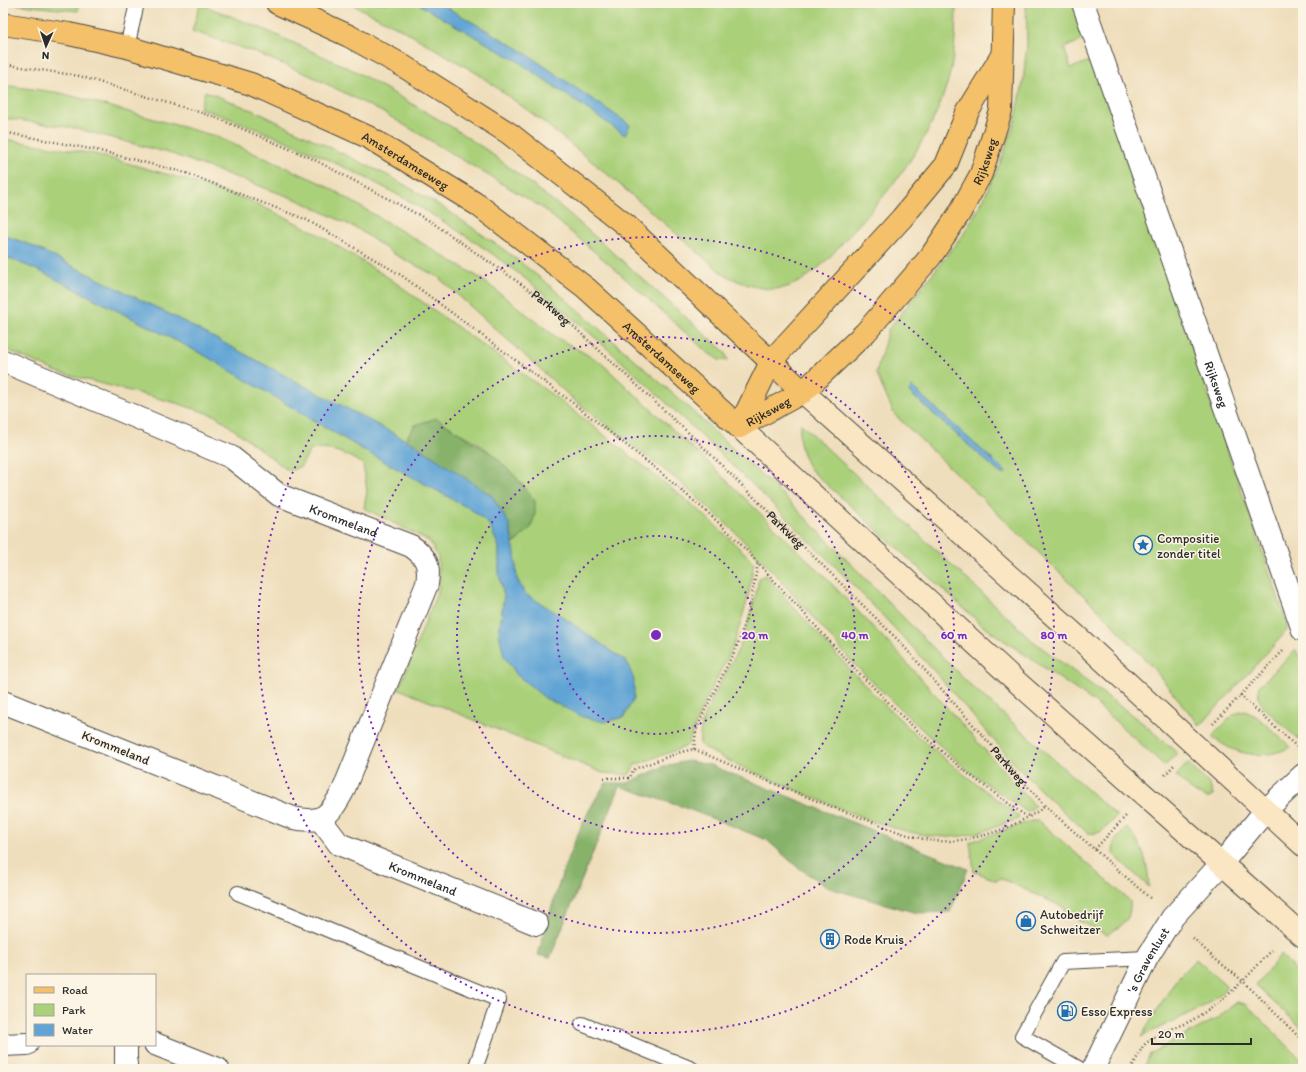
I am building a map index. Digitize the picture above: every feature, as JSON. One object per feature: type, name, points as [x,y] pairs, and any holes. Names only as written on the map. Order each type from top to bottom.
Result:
[{"type":"main road","points":[[277,3],[350,36],[400,64],[510,134],[627,226],[772,360],[803,392],[1086,644],[1303,845]]},
{"type":"main road","name":"Rijksweg","points":[[739,427],[803,392],[866,332],[931,256],[959,214],[981,174],[1001,111],[1001,57],[1004,3]]},
{"type":"main road","name":"Amsterdamseweg","points":[[3,24],[69,34],[127,47],[251,84],[368,137],[478,205],[586,288],[739,427]]},
{"type":"main road","name":"Rijksweg","points":[[739,427],[772,360],[902,218],[946,165],[967,113],[1001,57]]},
{"type":"main road","points":[[739,427],[1145,796],[1303,936]]},
{"type":"street","name":"Rijksweg","points":[[1083,3],[1303,630]]},
{"type":"street","name":"Krommeland","points":[[3,361],[231,457],[279,495],[411,546],[422,554],[427,564],[429,574],[427,584],[343,791],[336,805],[320,819],[308,821],[292,818],[3,702]]},
{"type":"street","points":[[1266,810],[1303,775]]},
{"type":"street","name":"'s Gravenlust","points":[[1093,1069],[1147,958],[1172,918],[1221,864],[1266,810]]},
{"type":"street","name":"Krommeland","points":[[320,819],[339,844],[537,924]]},
{"type":"street","points":[[3,1045],[26,1044]]},
{"type":"street","points":[[156,1044],[218,1069]]},
{"type":"street","points":[[126,1046],[126,1069]]},
{"type":"lane","points":[[127,47],[137,3]]},
{"type":"lane","points":[[238,892],[499,1000],[475,1069]]},
{"type":"lane","points":[[1080,1069],[1022,1036],[1063,962],[1147,958]]},
{"type":"lane","points":[[582,1024],[692,1069]]},
{"type":"path","name":"Parkweg","points":[[3,64],[79,76],[212,116],[313,159],[430,221],[547,302],[694,438],[899,641],[1045,806],[1095,849],[1145,796]]},
{"type":"path","points":[[3,132],[96,150],[186,173],[307,220],[401,275],[569,400],[654,467],[708,513],[736,538],[854,669],[909,723],[963,770],[1023,814],[1031,817]]},
{"type":"path","points":[[694,749],[696,731],[738,644],[750,605],[758,563]]},
{"type":"path","points":[[1145,796],[1287,646]]},
{"type":"path","points":[[1240,695],[1303,752]]},
{"type":"path","points":[[604,778],[630,778],[633,770],[637,768],[681,752],[694,749],[817,802],[901,832],[937,841],[969,840],[1031,817],[1045,806]]},
{"type":"path","points":[[1131,1069],[1143,1046],[1151,1039],[1162,1032],[1189,1022],[1218,1004],[1243,981],[1303,1041]]},
{"type":"green space","points":[[3,3],[78,3],[78,11]]},
{"type":"green space","points":[[349,3],[417,3],[519,62],[625,135],[630,125],[519,49],[439,3],[956,3],[956,24],[953,56],[946,87],[929,128],[907,165],[880,200],[824,263],[799,282],[790,286],[773,289],[755,287],[723,274],[612,178],[541,120],[478,74],[401,29]]},
{"type":"green space","points":[[1026,3],[1074,3],[1087,38],[1064,48],[1071,68],[1093,60],[1287,623],[1287,630],[1284,634],[1200,726],[1153,668],[1108,619],[894,414],[876,373],[888,330],[963,235],[984,198],[1001,161],[1016,118],[1023,83],[1027,43]],"holes":[[[912,387],[1006,472],[1003,475],[1000,473],[909,392]]]},
{"type":"green space","points":[[200,4],[263,29],[355,71],[450,126],[488,151],[566,211],[725,352],[728,361],[719,360],[707,352],[609,264],[541,207],[386,114],[309,75],[254,52],[192,31]]},
{"type":"green space","points":[[3,85],[61,93],[215,136],[323,184],[480,278],[556,337],[600,362],[712,466],[825,577],[898,653],[1035,806],[1027,812],[970,772],[919,727],[854,664],[775,574],[732,529],[680,482],[573,399],[438,277],[394,254],[358,229],[298,200],[172,154],[75,128],[3,118]]},
{"type":"green space","points":[[205,91],[259,113],[391,177],[444,208],[503,249],[547,283],[679,399],[781,493],[965,680],[1117,816],[1108,826],[1093,834],[1088,833],[1060,808],[1015,764],[917,652],[812,543],[752,484],[599,341],[557,304],[513,269],[457,230],[351,170],[276,137],[200,108]]},
{"type":"green space","points":[[3,139],[95,154],[173,176],[251,201],[315,232],[389,278],[565,404],[700,511],[754,562],[748,598],[733,647],[703,705],[688,744],[685,747],[635,765],[629,775],[603,773],[399,689],[439,588],[438,557],[429,541],[364,508],[367,491],[363,464],[338,452],[318,449],[310,450],[301,466],[289,471],[216,416],[176,403],[57,372],[3,348],[3,256],[40,271],[204,355],[367,452],[472,510],[489,524],[499,547],[499,574],[504,596],[499,634],[604,722],[624,717],[634,698],[627,662],[557,613],[525,594],[517,579],[513,544],[517,542],[535,501],[512,474],[493,455],[473,440],[451,431],[415,425],[405,440],[171,315],[28,244],[3,235]]},
{"type":"green space","points":[[436,418],[492,454],[517,478],[535,501],[535,514],[531,528],[513,544],[509,524],[492,496],[405,440],[415,425]]},
{"type":"green space","points":[[801,424],[1033,641],[1145,725],[1177,753],[1165,766],[1094,702],[983,626],[812,471],[801,449],[799,436]]},
{"type":"green space","points":[[765,575],[834,652],[888,708],[934,750],[1019,816],[1018,819],[983,831],[957,837],[929,836],[910,832],[870,820],[830,804],[736,764],[703,747],[700,743],[700,732],[704,719],[715,693],[741,643],[752,611],[759,578]]},
{"type":"green space","points":[[1296,650],[1303,666],[1303,733],[1298,739],[1262,706],[1258,697],[1260,685]]},
{"type":"green space","points":[[1245,711],[1256,716],[1291,747],[1271,754],[1250,754],[1230,748],[1212,736],[1234,714]]},
{"type":"green space","points":[[688,761],[710,765],[968,869],[950,912],[917,913],[829,888],[796,866],[767,840],[691,810],[620,786],[550,958],[538,955],[557,889],[574,843],[594,801],[606,783],[628,783],[664,766]]},
{"type":"green space","points":[[1188,763],[1210,785],[1213,795],[1207,798],[1194,792],[1176,776]]},
{"type":"green space","points":[[1031,821],[1038,821],[1046,827],[1130,901],[1129,914],[1122,925],[1107,935],[1064,913],[1065,908],[1000,878],[997,881],[974,871],[970,842]]},
{"type":"green space","points":[[1127,827],[1137,841],[1144,855],[1149,887],[1113,854],[1114,842]]},
{"type":"green space","points":[[1281,954],[1303,980],[1303,1029],[1256,986]]},
{"type":"green space","points":[[1196,959],[1226,985],[1225,990],[1208,1004],[1141,1037],[1177,978]]},
{"type":"green space","points":[[1237,1002],[1246,1004],[1303,1061],[1303,1069],[1143,1069],[1150,1054],[1216,1019]]},
{"type":"water","points":[[417,3],[439,3],[519,49],[630,125],[625,135],[519,62]]},
{"type":"water","points":[[3,235],[28,244],[171,315],[335,402],[417,446],[492,496],[509,524],[515,553],[517,579],[525,594],[557,613],[627,662],[634,680],[634,698],[624,717],[604,722],[583,717],[545,698],[517,675],[504,656],[499,634],[504,596],[499,574],[499,547],[489,524],[472,510],[367,452],[204,355],[40,271],[3,256]]},
{"type":"water","points":[[912,387],[1006,472],[1005,474],[1000,473],[909,392]]},
{"type":"place","name":"Compositie zonder titel","points":[[1143,545]]},
{"type":"place","name":"Autobedrijf Schweitzer","points":[[1026,921]]},
{"type":"place","name":"Rode Kruis","points":[[830,939]]},
{"type":"place","name":"Esso Express","points":[[1067,1011]]}]
